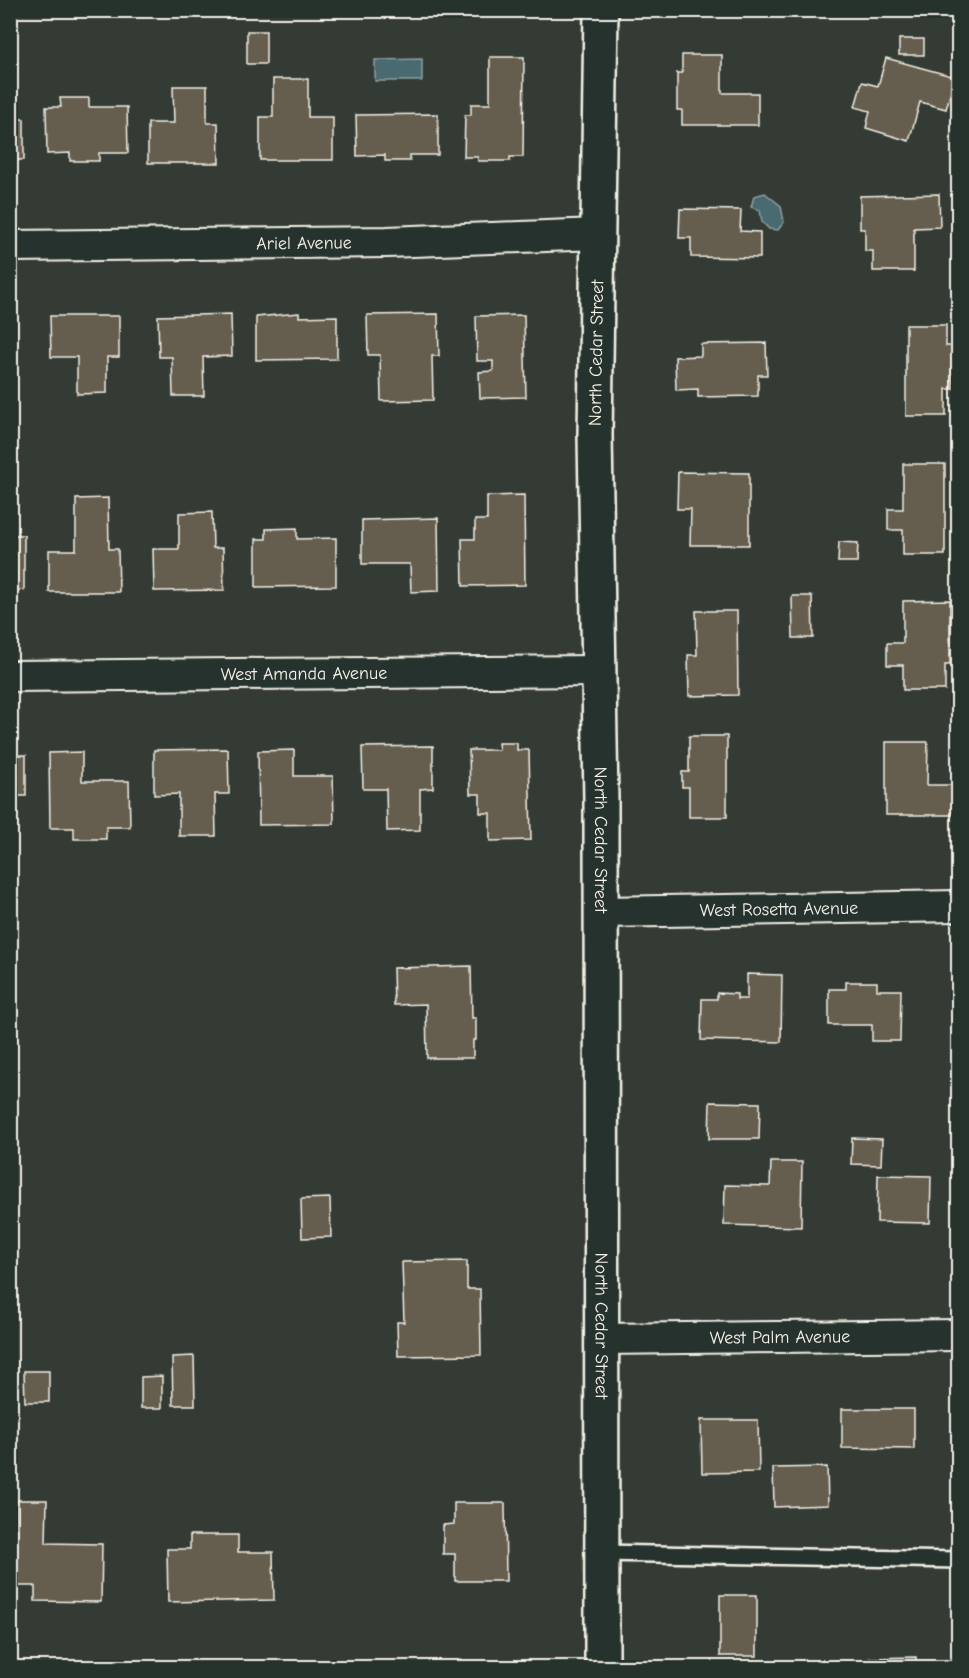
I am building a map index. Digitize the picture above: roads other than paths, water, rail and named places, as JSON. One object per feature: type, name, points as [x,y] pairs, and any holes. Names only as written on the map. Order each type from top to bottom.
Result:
[{"type":"street","name":"North Cedar Street","points":[[601,10],[594,435],[601,912],[602,1668]]},
{"type":"street","name":"Ariel Avenue","points":[[10,246],[387,242],[598,234]]},
{"type":"street","name":"West Amanda Avenue","points":[[10,676],[598,671]]},
{"type":"street","name":"West Rosetta Avenue","points":[[601,912],[958,906]]},
{"type":"street","name":"West Palm Avenue","points":[[602,1339],[958,1335]]},
{"type":"lane","points":[[602,1553],[958,1560]]},
{"type":"water","points":[[422,59],[422,81],[375,81],[375,60]]},
{"type":"water","points":[[765,193],[781,206],[784,222],[778,230],[769,229],[762,222],[760,210],[751,207],[754,196]]}]
